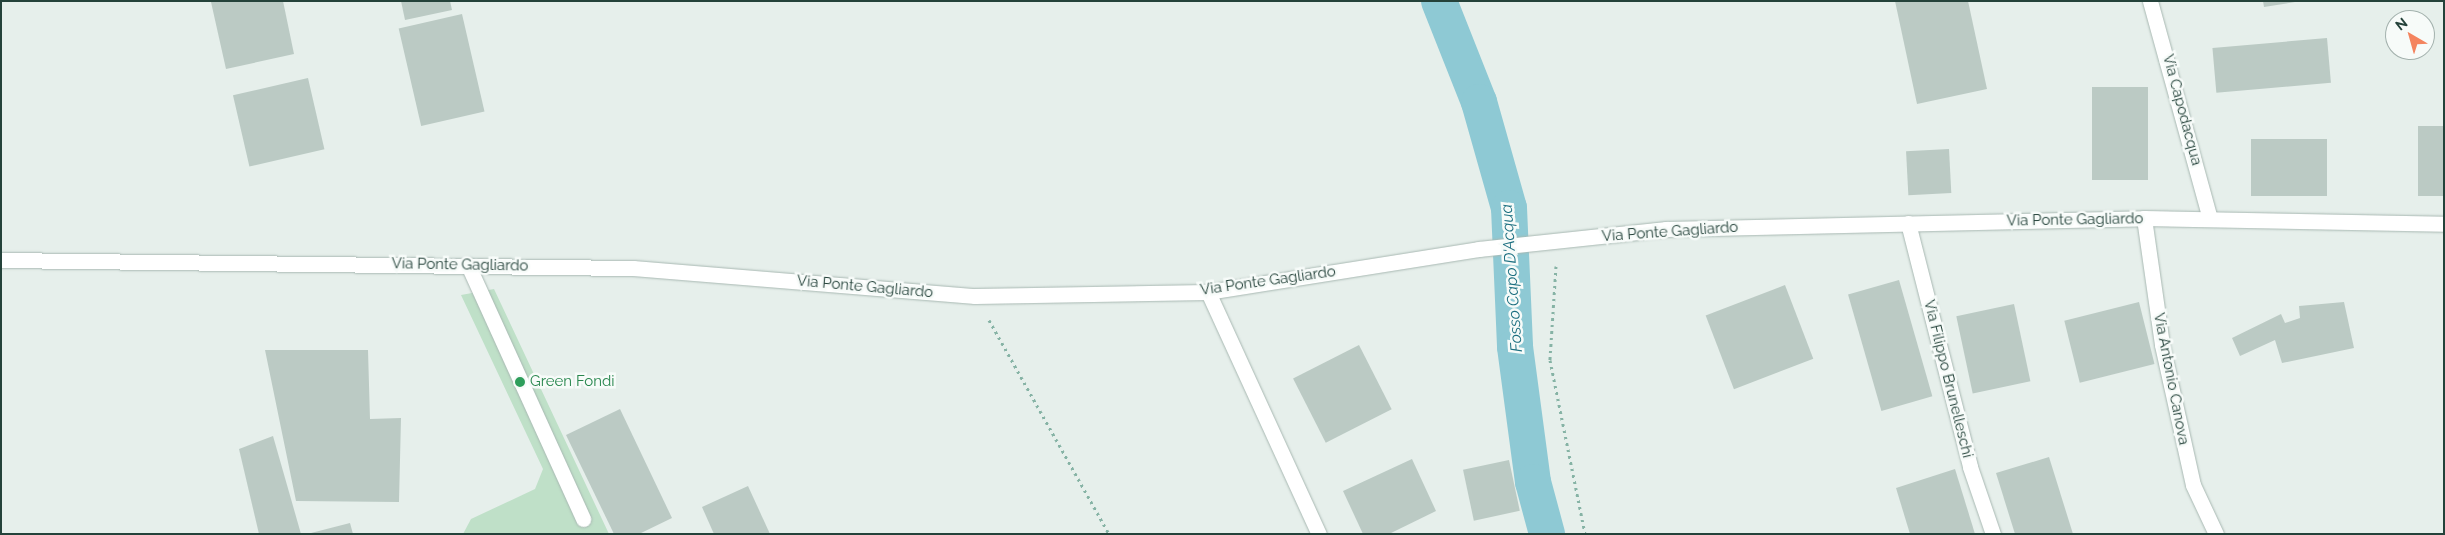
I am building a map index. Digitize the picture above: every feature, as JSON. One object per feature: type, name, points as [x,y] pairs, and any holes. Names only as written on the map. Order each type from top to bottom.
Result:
[{"type":"street","name":"Via Capodacqua","points":[[2150,1],[2210,219]]},
{"type":"street","name":"Via Ponte Gagliardo","points":[[1,260],[633,268],[975,296],[1208,292],[1479,249],[1666,229],[2144,218],[2444,224]]},
{"type":"street","name":"Via Antonio Canova","points":[[2144,218],[2162,345],[2191,476],[2216,534]]},
{"type":"street","name":"Via Filippo Brunelleschi","points":[[1908,222],[1970,467],[1993,534]]},
{"type":"street","points":[[468,265],[583,519]]},
{"type":"street","points":[[1208,292],[1319,534]]},
{"type":"path","points":[[1558,240],[1550,360],[1585,534]]},
{"type":"path","points":[[975,296],[1109,534]]},
{"type":"green space","name":"Green Fondi","points":[[494,289],[609,534],[463,534],[471,519],[535,489],[543,469],[461,295]]},
{"type":"building","points":[[283,1],[294,54],[226,69],[211,2]]},
{"type":"building","points":[[401,1],[450,1],[452,10],[405,20]]},
{"type":"building","points":[[1895,1],[1968,1],[1987,89],[1917,104]]},
{"type":"building","points":[[2263,1],[2295,1],[2295,2],[2264,7]]},
{"type":"building","points":[[462,14],[484,111],[421,126],[399,29]]},
{"type":"building","points":[[2327,38],[2331,83],[2216,93],[2212,48]]},
{"type":"building","points":[[308,78],[324,149],[249,166],[233,95]]},
{"type":"building","points":[[2092,87],[2148,87],[2148,180],[2092,180]]},
{"type":"building","points":[[2418,126],[2444,126],[2444,196],[2418,196]]},
{"type":"building","points":[[2251,139],[2327,139],[2327,196],[2251,196]]},
{"type":"building","points":[[1949,149],[1951,193],[1908,195],[1906,151]]},
{"type":"building","points":[[1899,280],[1932,396],[1881,411],[1848,295]]},
{"type":"building","points":[[1785,285],[1813,359],[1734,389],[1706,315]]},
{"type":"building","points":[[2139,302],[2154,364],[2080,383],[2064,321]]},
{"type":"building","points":[[2344,302],[2354,348],[2282,363],[2275,340],[2240,356],[2232,338],[2281,314],[2285,323],[2300,318],[2299,306]]},
{"type":"building","points":[[2014,304],[2030,381],[1973,394],[1956,316]]},
{"type":"building","points":[[1359,345],[1392,409],[1326,443],[1293,379]]},
{"type":"building","points":[[265,350],[368,350],[370,419],[401,418],[399,502],[296,501]]},
{"type":"building","points":[[620,409],[672,518],[639,534],[614,534],[566,435]]},
{"type":"building","points":[[273,436],[301,534],[259,534],[239,449]]},
{"type":"building","points":[[2049,457],[2073,534],[2015,534],[1996,473]]},
{"type":"building","points":[[1412,459],[1436,511],[1389,534],[1363,534],[1343,491]]},
{"type":"building","points":[[1509,460],[1520,511],[1474,521],[1463,470]]},
{"type":"building","points":[[1955,469],[1975,534],[1910,534],[1896,488]]},
{"type":"building","points":[[748,486],[770,534],[714,534],[702,507]]},
{"type":"building","points":[[350,523],[353,534],[311,534],[311,533]]},
{"type":"waterway","name":"Fosso Capo D'Acqua","points":[[1439,1],[1479,102],[1509,208],[1515,347],[1533,482],[1547,534]]},
{"type":"place","name":"Green Fondi","points":[[520,382]]}]
